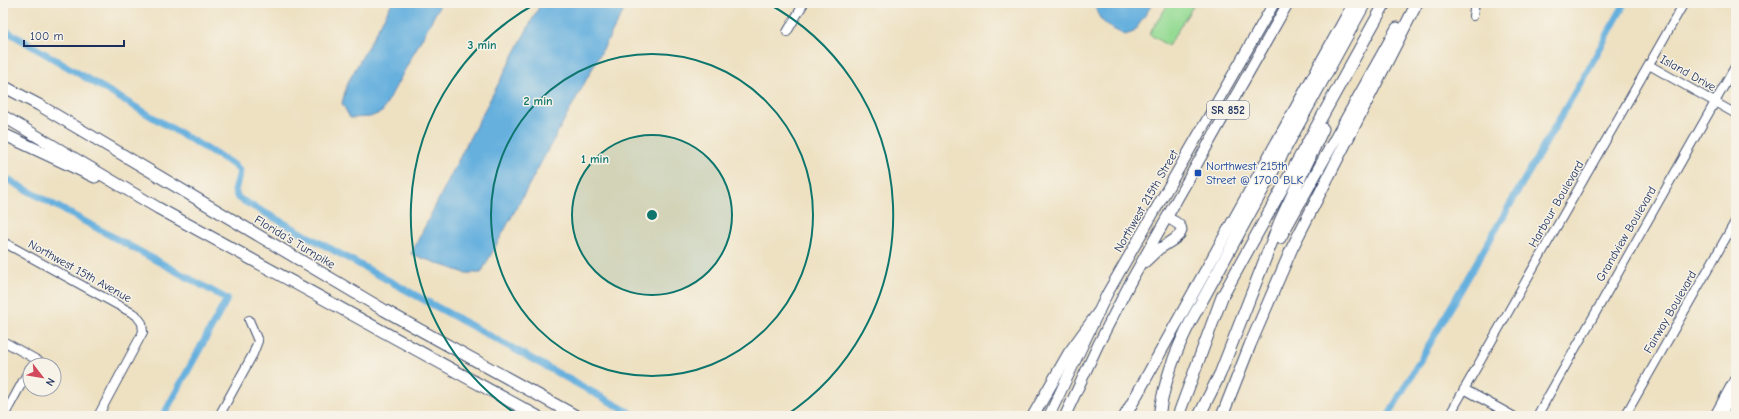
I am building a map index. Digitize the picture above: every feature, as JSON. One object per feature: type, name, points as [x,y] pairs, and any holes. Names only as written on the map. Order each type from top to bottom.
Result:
[{"type":"highway","points":[[1125,416],[1354,3]]},
{"type":"highway","points":[[1159,416],[1164,390],[1176,354],[1192,319],[1365,3]]},
{"type":"highway","points":[[1178,416],[1222,297],[1385,3]]},
{"type":"highway","points":[[1253,292],[1289,222],[1411,3]]},
{"type":"highway","points":[[1222,416],[1250,345],[1292,248],[1417,3]]},
{"type":"highway","points":[[1199,416],[1206,403],[1253,292],[1280,221],[1342,91],[1352,63]]},
{"type":"highway","points":[[3,78],[39,105]]},
{"type":"highway","name":"Florida's Turnpike","points":[[3,86],[39,105],[377,306],[576,416]]},
{"type":"highway","points":[[3,116],[158,208],[533,415]]},
{"type":"highway","points":[[3,134],[158,208]]},
{"type":"highway","points":[[1033,416],[1069,353],[1098,313]]},
{"type":"main road","name":"Northwest 215th Street","points":[[1049,416],[1098,313],[1129,255],[1161,202],[1274,3]]},
{"type":"main road","name":"SR 852","points":[[1065,416],[1098,345],[1139,267],[1288,3]]},
{"type":"main road","points":[[1139,267],[1156,251],[1174,241],[1180,235],[1180,226],[1175,221],[1167,218]]},
{"type":"street","points":[[787,32],[804,3]]},
{"type":"street","points":[[1474,16],[1476,3]]},
{"type":"street","name":"Harbour Boulevard","points":[[1449,416],[1684,3]]},
{"type":"street","name":"Island Drive","points":[[1649,65],[1736,114]]},
{"type":"street","name":"Grandview Boulevard","points":[[1537,416],[1736,65]]},
{"type":"street","name":"Fairway Boulevard","points":[[1625,416],[1736,220]]},
{"type":"street","name":"Northwest 15th Avenue","points":[[3,242],[136,315],[142,323],[143,332],[98,416]]},
{"type":"street","points":[[219,416],[253,354],[258,341],[249,320]]},
{"type":"street","points":[[3,341],[26,357]]},
{"type":"street","points":[[1714,416],[1736,376]]},
{"type":"street","points":[[4,416],[22,383]]},
{"type":"street","points":[[1464,390],[1512,416]]},
{"type":"street","points":[[1721,416],[1736,390]]},
{"type":"green space","points":[[1169,3],[1195,3],[1168,46],[1149,34]]},
{"type":"water","points":[[392,3],[441,3],[382,112],[370,117],[350,118],[342,103],[347,84]]},
{"type":"water","points":[[541,3],[628,3],[481,273],[465,273],[411,254],[467,143]]},
{"type":"water","points":[[1095,3],[1153,3],[1134,32],[1125,35],[1109,27],[1101,19],[1098,15]]},
{"type":"waterway","points":[[1388,416],[1625,3]]},
{"type":"waterway","points":[[3,29],[234,165],[240,171],[235,191],[238,198],[636,416]]},
{"type":"waterway","points":[[3,177],[227,299],[163,416]]},
{"type":"place","name":"Northwest 215th Street @ 1700 BLK","points":[[1198,173]]}]
